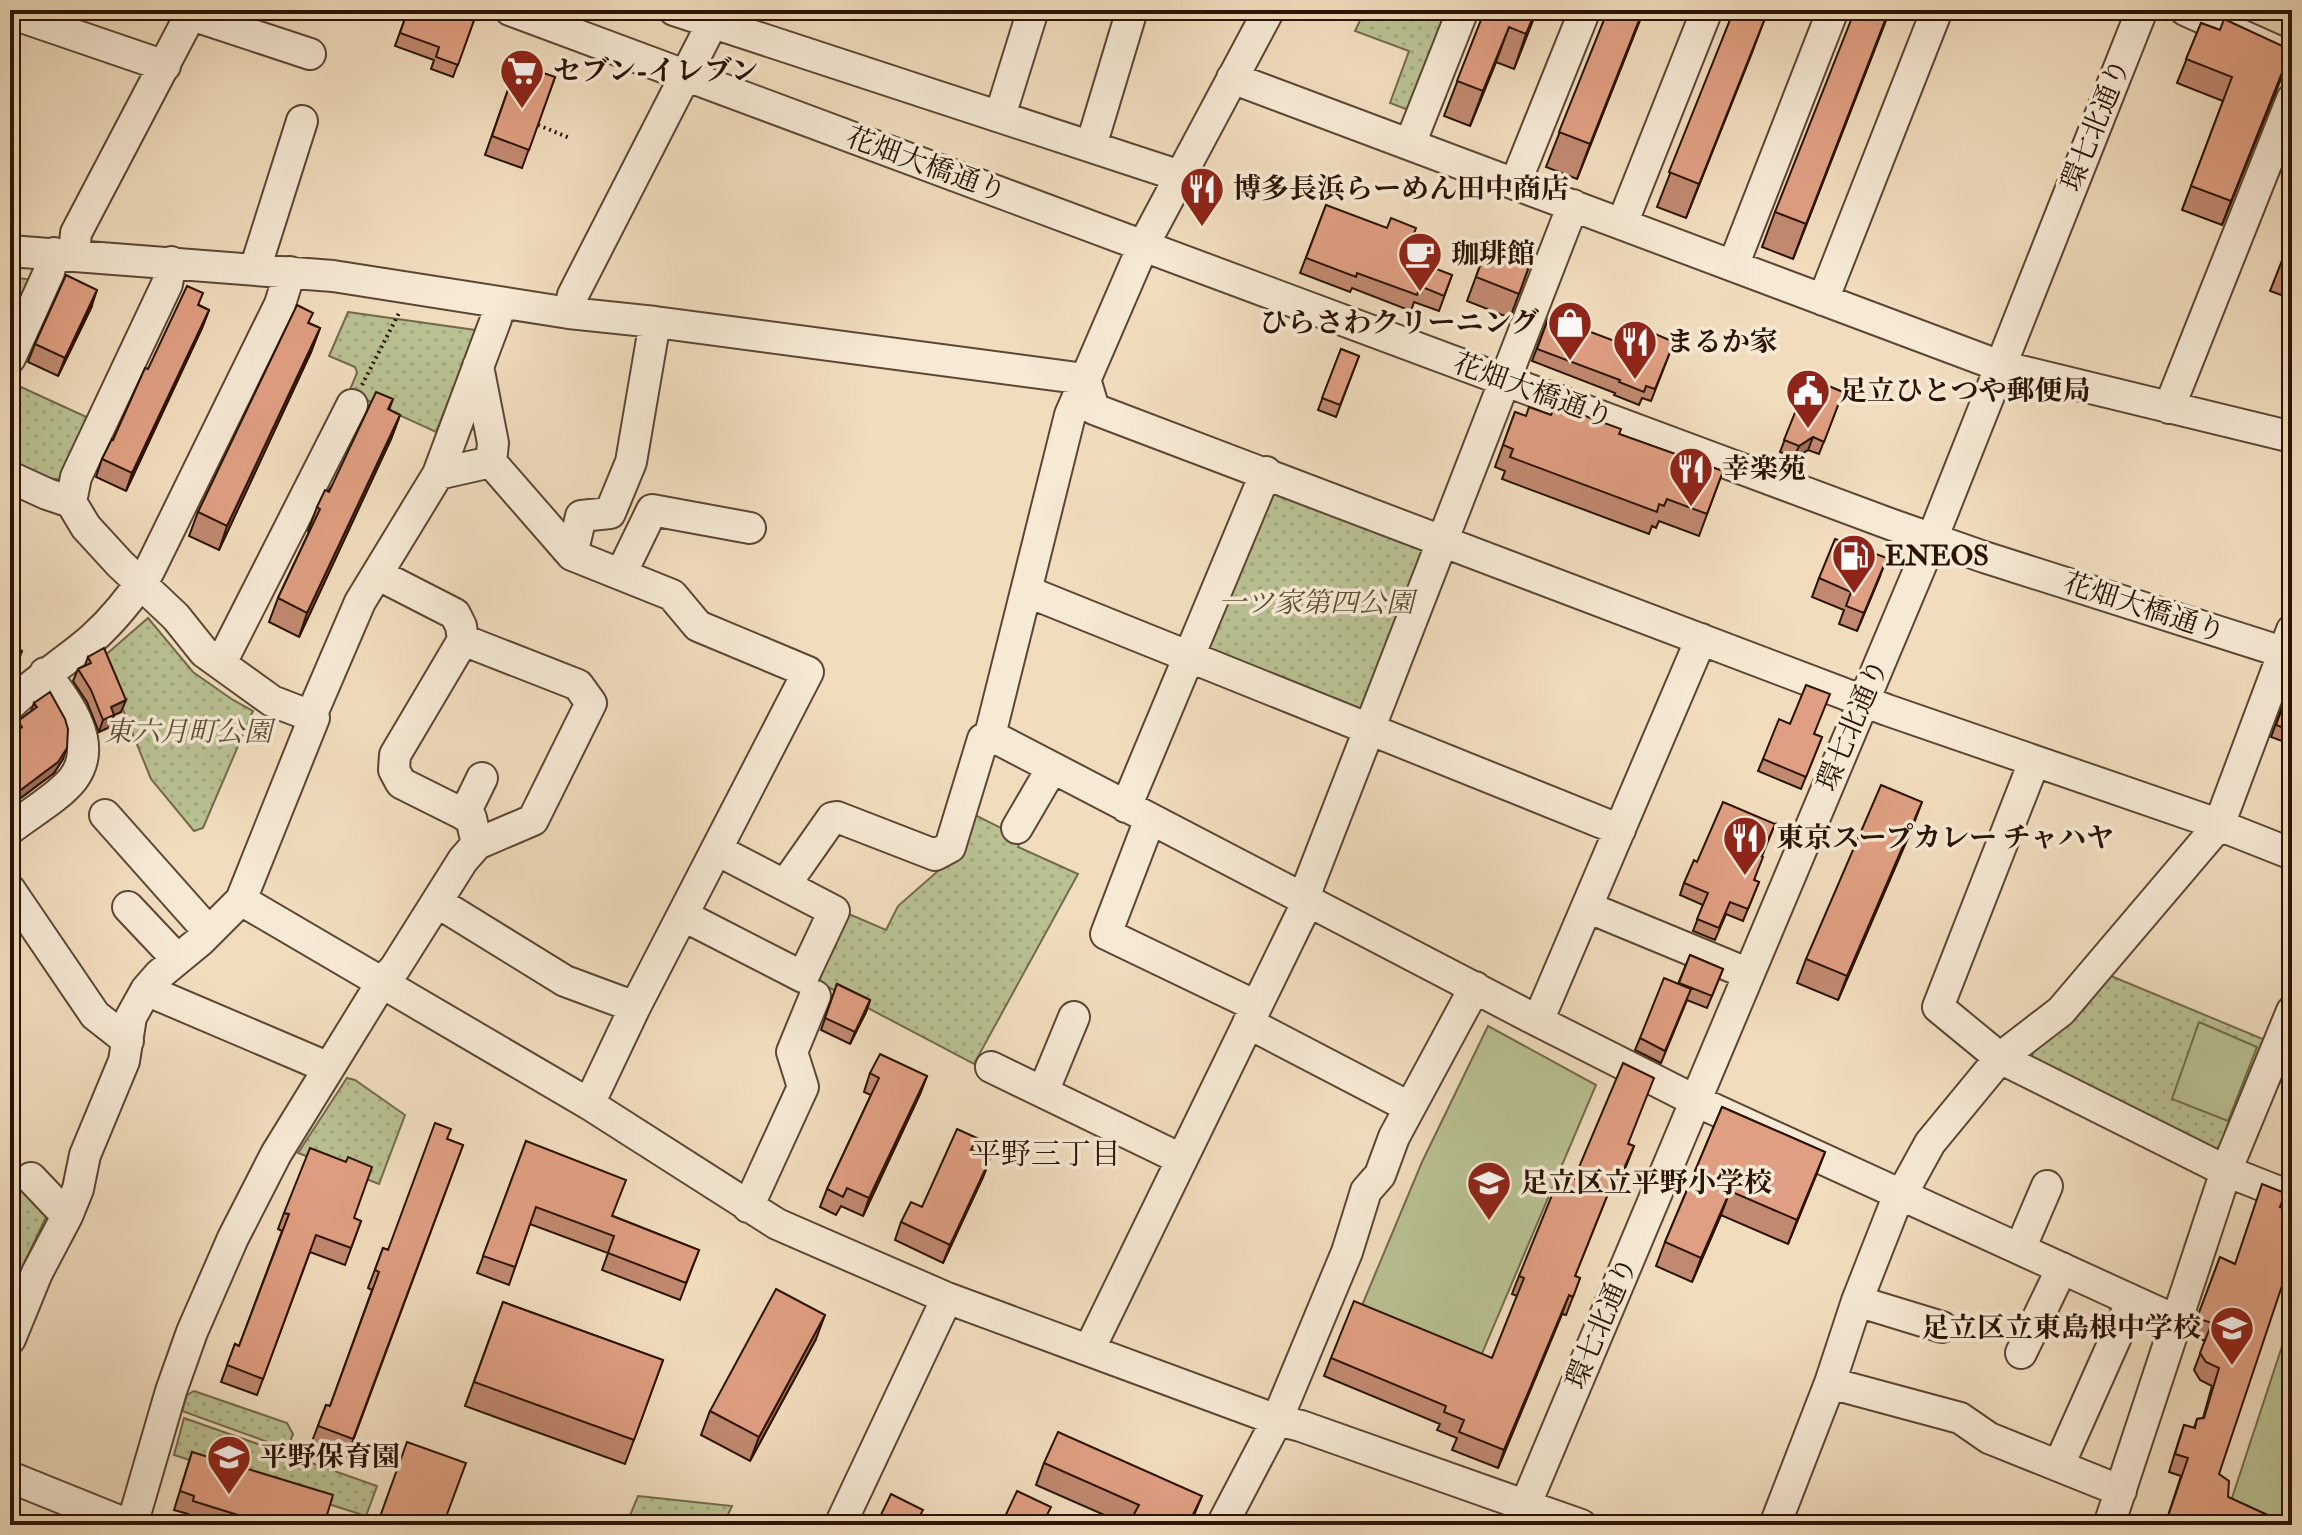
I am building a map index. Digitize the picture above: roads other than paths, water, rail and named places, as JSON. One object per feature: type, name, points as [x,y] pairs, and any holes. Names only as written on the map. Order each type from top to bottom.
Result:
[{"type":"street","name":"花畑大橋通り","points":[[510,10],[1932,539],[2290,646]]},
{"type":"street","points":[[674,10],[716,16],[1180,176]]},
{"type":"street","points":[[1000,116],[1033,10]]},
{"type":"street","points":[[1091,146],[1132,10]]},
{"type":"street","points":[[785,885],[832,818],[837,817],[935,855],[950,847],[983,739],[990,735],[1070,415],[1143,246],[1269,10]]},
{"type":"street","points":[[1410,144],[1463,10]]},
{"type":"street","points":[[1515,184],[1585,10]]},
{"type":"street","points":[[1622,224],[1707,10]]},
{"type":"street","points":[[1733,266],[1833,10]]},
{"type":"street","points":[[1823,300],[1937,10]]},
{"type":"street","name":"環七北通り","points":[[1522,1515],[1932,539],[2142,10]]},
{"type":"street","points":[[2185,10],[2292,58]]},
{"type":"street","points":[[10,358],[49,272],[76,233],[192,11],[201,18],[310,54]]},
{"type":"street","points":[[10,13],[165,66]]},
{"type":"street","points":[[569,313],[573,295],[716,16]]},
{"type":"street","points":[[1232,78],[2000,366],[2292,437]]},
{"type":"street","points":[[2169,408],[2292,99]]},
{"type":"street","points":[[255,269],[302,121]]},
{"type":"street","points":[[1089,1350],[1302,913],[1309,884],[1573,205]]},
{"type":"street","points":[[10,251],[333,276],[500,304],[1085,379]]},
{"type":"street","points":[[71,502],[76,477],[167,284],[171,262]]},
{"type":"street","points":[[10,705],[45,673],[93,638],[130,599],[156,557],[273,318],[290,272]]},
{"type":"street","points":[[311,716],[360,602],[438,474],[500,304]]},
{"type":"street","points":[[572,555],[581,516],[610,513],[631,462],[655,322]]},
{"type":"street","points":[[478,366],[493,443],[491,462],[572,555],[672,595],[698,626],[808,672],[635,1007],[589,1104]]},
{"type":"street","points":[[1085,379],[1094,409],[1863,701],[2219,825],[2292,854]]},
{"type":"street","points":[[221,663],[352,405]]},
{"type":"street","points":[[438,474],[491,462]]},
{"type":"street","points":[[1266,472],[1189,656],[1138,813],[1106,934],[1252,1014],[1409,1107]]},
{"type":"street","points":[[10,477],[71,502],[86,527],[176,617],[204,652],[272,701],[314,718],[241,900],[146,990],[131,1017],[124,1061],[85,1155],[78,1189],[37,1273],[10,1339]]},
{"type":"street","points":[[621,574],[652,510],[750,528]]},
{"type":"street","points":[[377,574],[455,614],[461,626],[463,640],[395,755],[394,770],[401,783],[471,818],[477,844]]},
{"type":"street","points":[[1026,591],[1620,830]]},
{"type":"street","points":[[1538,1021],[1701,639]]},
{"type":"street","points":[[10,1477],[130,1525],[171,1391],[204,1305],[233,1238],[276,1154],[382,982],[395,968],[463,860],[477,844],[533,820],[591,703],[578,685],[463,640]]},
{"type":"street","points":[[1775,1525],[1899,1194],[1930,1143],[2000,1058],[2061,1011],[2219,825],[2290,646]]},
{"type":"street","points":[[10,829],[65,787],[75,777],[81,762],[84,746],[81,729],[45,673]]},
{"type":"street","points":[[990,735],[1696,1101],[2177,1321]]},
{"type":"street","points":[[2034,762],[1938,1007],[2000,1058],[2226,1171],[2292,1197]]},
{"type":"street","points":[[1017,828],[1052,768]]},
{"type":"street","points":[[464,815],[482,778]]},
{"type":"street","points":[[105,815],[209,932]]},
{"type":"street","points":[[684,916],[803,977],[834,911],[717,850]]},
{"type":"street","points":[[10,890],[95,1015],[128,1041]]},
{"type":"street","points":[[241,900],[589,1104],[748,1207],[801,1235],[947,1298],[1277,1420],[1301,1426],[1522,1515],[1581,1525]]},
{"type":"street","points":[[437,902],[565,981],[635,1007]]},
{"type":"street","points":[[128,907],[177,959]]},
{"type":"street","points":[[1587,907],[1749,974]]},
{"type":"street","points":[[1222,1525],[1277,1420],[1347,1252],[1366,1191],[1380,1175],[1409,1107],[1475,987]]},
{"type":"street","points":[[146,990],[329,1068]]},
{"type":"street","points":[[748,1207],[803,1087],[792,1052],[815,996]]},
{"type":"street","points":[[2109,1525],[2226,1171],[2292,1011]]},
{"type":"street","points":[[1043,1092],[1074,1017]]},
{"type":"street","points":[[991,1067],[1181,1159]]},
{"type":"street","points":[[31,1178],[67,1216]]},
{"type":"street","points":[[2020,1249],[2047,1186]]},
{"type":"street","points":[[2021,1353],[2062,1268]]},
{"type":"street","points":[[840,1525],[947,1298]]},
{"type":"street","points":[[1857,1301],[1942,1327]]},
{"type":"street","points":[[2059,1465],[2132,1301]]},
{"type":"street","points":[[1830,1383],[1960,1418],[1989,1438],[2121,1491]]},
{"type":"place","name":"セブン-イレブン","points":[[522,110]]},
{"type":"place","name":"博多長浜らーめん田中商店","points":[[1202,228]]},
{"type":"place","name":"珈琲館","points":[[1420,293]]},
{"type":"place","name":"ひらさわクリーニング","points":[[1570,362]]},
{"type":"place","name":"まるか家","points":[[1635,381]]},
{"type":"place","name":"足立ひとつや郵便局","points":[[1808,430]]},
{"type":"place","name":"幸楽苑","points":[[1691,508]]},
{"type":"place","name":"ENEOS","points":[[1854,595]]},
{"type":"place","name":"東京スープカレー チャハヤ","points":[[1745,877]]},
{"type":"place","name":"足立区立平野小学校","points":[[1489,1222]]},
{"type":"place","name":"足立区立東島根中学校","points":[[2232,1367]]},
{"type":"place","name":"平野保育園","points":[[229,1496]]},
{"type":"district","name":"平野三丁目","points":[[1046,1154]]},
{"type":"park label","name":"一ツ家第四公園","points":[[1316,603]]},
{"type":"park label","name":"東六月町公園","points":[[188,732]]}]
